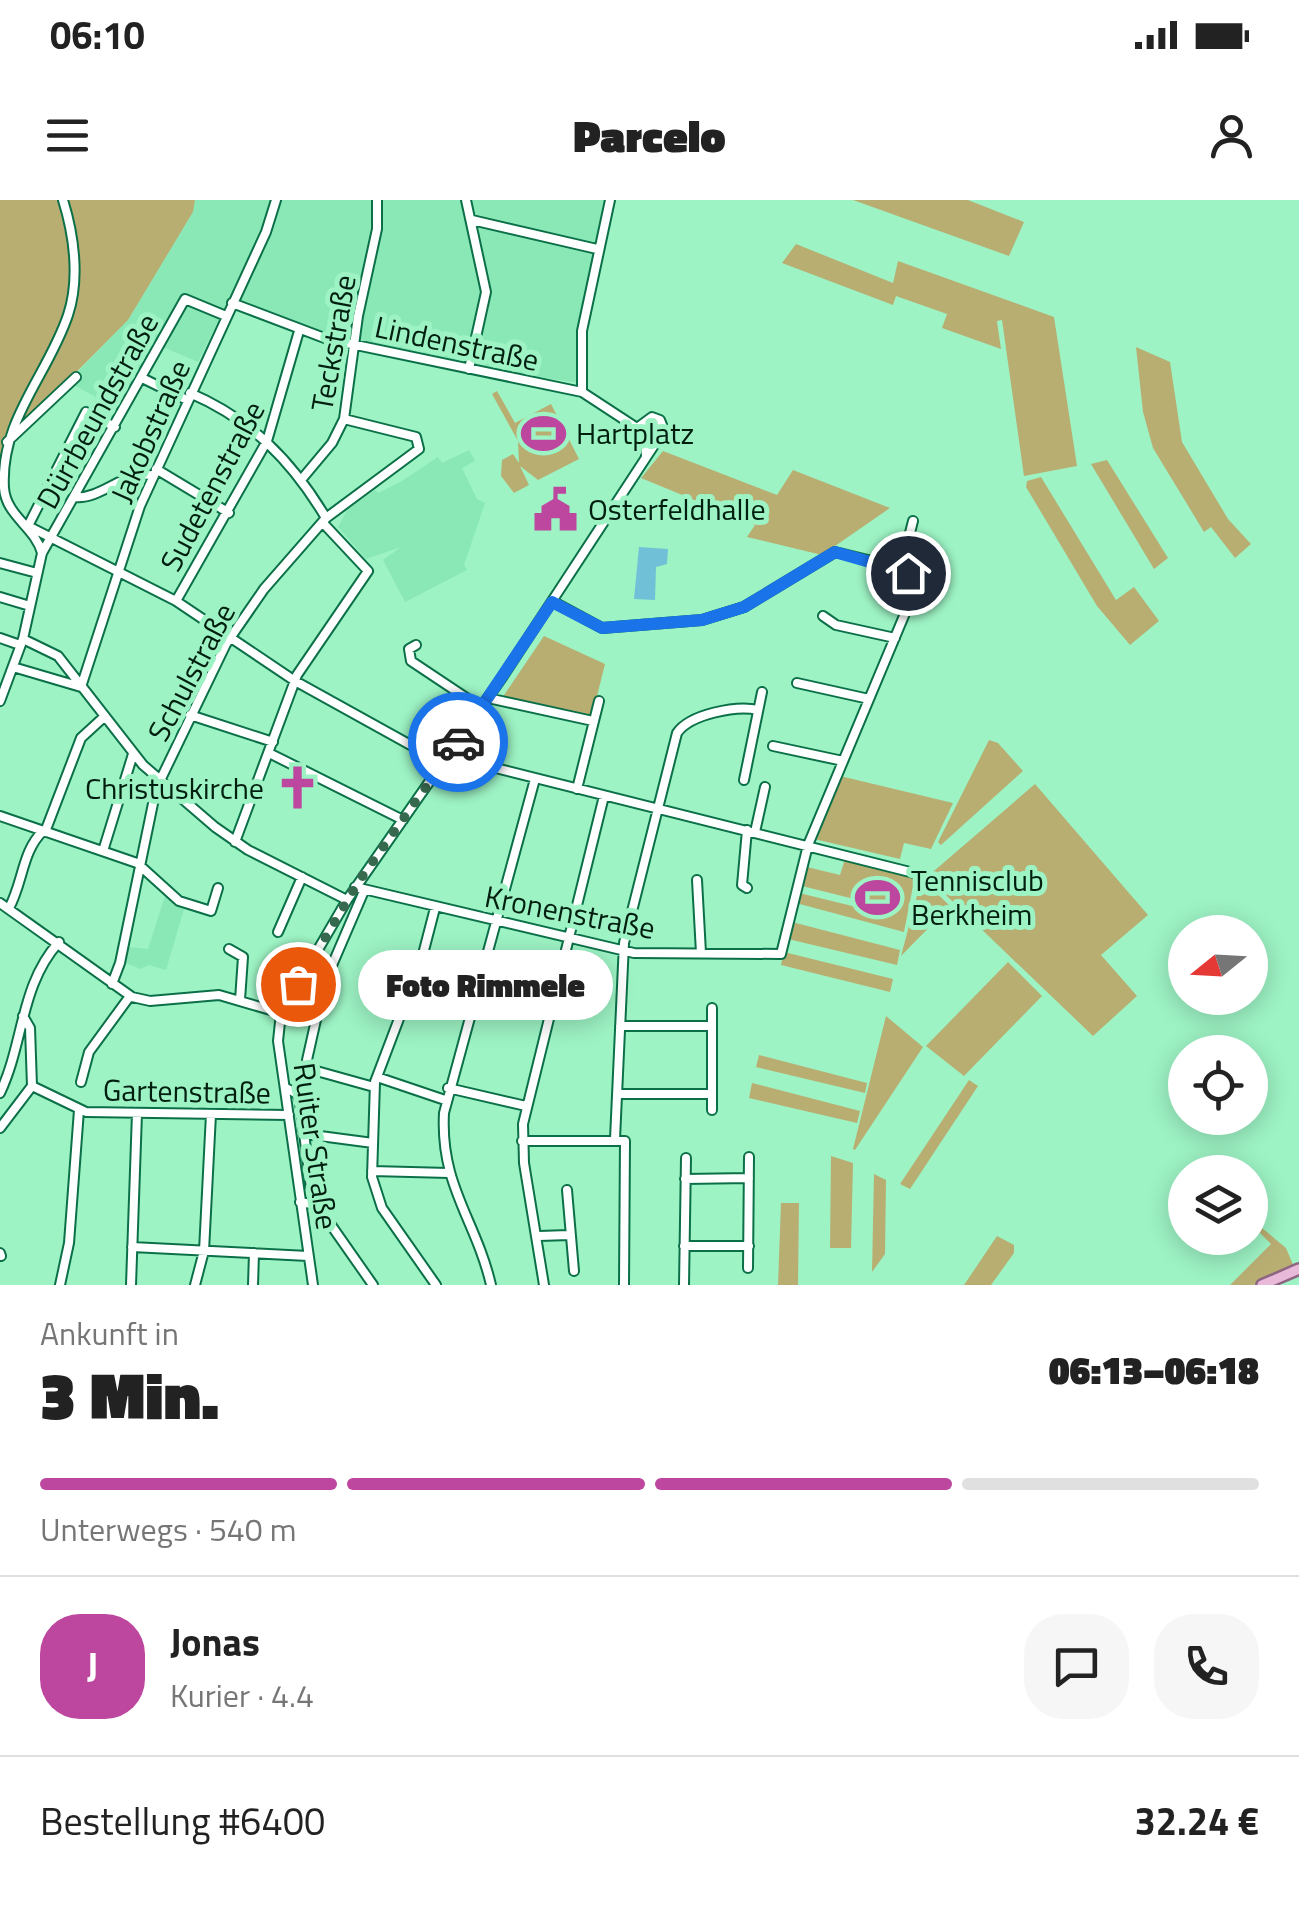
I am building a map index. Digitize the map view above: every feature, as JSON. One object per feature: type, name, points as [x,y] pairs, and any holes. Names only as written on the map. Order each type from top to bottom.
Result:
[{"type":"main road","points":[[1262,1285],[1299,1270]]},
{"type":"street","points":[[62,200],[73,244],[70,307],[7,442],[4,508],[28,526],[176,602],[296,681],[446,760],[922,875]]},
{"type":"street","name":"Jakobstraße","points":[[81,687],[116,570],[154,473],[266,232],[276,200]]},
{"type":"street","name":"Teckstraße","points":[[301,480],[332,443],[344,418],[353,344],[376,228],[377,200]]},
{"type":"street","points":[[466,200],[486,292],[469,370]]},
{"type":"street","points":[[582,392],[581,338],[610,200]]},
{"type":"street","points":[[472,220],[598,249]]},
{"type":"street","name":"Dürrbeundstraße","points":[[0,701],[21,642],[42,554],[186,298],[226,316]]},
{"type":"street","name":"Lindenstraße","points":[[232,303],[299,332],[582,392],[638,428],[652,416],[663,424],[660,438],[646,456]]},
{"type":"street","name":"Sudetenstraße","points":[[176,602],[230,514],[267,441],[299,332]]},
{"type":"street","points":[[7,442],[76,377]]},
{"type":"street","points":[[142,378],[234,415],[267,441],[301,480],[324,520],[366,565],[367,573],[323,632],[296,681],[235,842]]},
{"type":"street","points":[[28,526],[86,412],[114,427]]},
{"type":"street","name":"Schulstraße","points":[[112,984],[160,781],[230,637],[264,589],[324,520],[420,447],[414,436],[344,418]]},
{"type":"street","points":[[445,1100],[313,1070],[306,1060],[324,984],[360,889],[646,456],[646,440],[638,428]]},
{"type":"street","points":[[75,498],[90,497],[141,474],[154,473],[230,514]]},
{"type":"street","points":[[901,568],[913,521]]},
{"type":"street","points":[[28,526],[42,554]]},
{"type":"street","points":[[552,602],[597,628],[677,623],[744,607],[835,552],[901,568],[911,580],[908,606],[808,846]]},
{"type":"street","points":[[0,564],[37,573]]},
{"type":"street","points":[[0,597],[30,606]]},
{"type":"street","points":[[823,616],[836,625],[895,638]]},
{"type":"street","points":[[0,638],[58,656],[133,754],[235,842],[348,900]]},
{"type":"street","points":[[416,644],[408,653],[414,663],[480,708]]},
{"type":"street","points":[[13,668],[81,687]]},
{"type":"street","points":[[797,682],[869,698]]},
{"type":"street","points":[[744,780],[762,692]]},
{"type":"street","points":[[488,698],[593,721]]},
{"type":"street","points":[[577,789],[599,701]]},
{"type":"street","points":[[624,1285],[618,1094],[623,951],[680,728],[736,708],[758,710]]},
{"type":"street","points":[[190,715],[273,742]]},
{"type":"street","points":[[9,908],[22,885],[32,842],[44,832],[83,735],[105,716]]},
{"type":"street","points":[[773,746],[843,761]]},
{"type":"street","points":[[269,753],[403,820]]},
{"type":"street","points":[[102,851],[133,754]]},
{"type":"street","points":[[491,1285],[449,1173],[443,1132],[445,1100],[535,779]]},
{"type":"street","points":[[747,888],[742,885],[751,831],[765,787]]},
{"type":"street","points":[[544,1285],[522,1141],[526,1106],[604,796]]},
{"type":"street","points":[[0,816],[141,866],[175,898],[211,911],[218,888]]},
{"type":"street","name":"Kronenstraße","points":[[360,889],[623,951],[780,954],[808,846]]},
{"type":"street","points":[[278,932],[302,877]]},
{"type":"street","points":[[697,880],[700,953]]},
{"type":"street","points":[[0,903],[130,996],[154,1001],[208,995],[240,1000],[281,1014],[348,900],[360,889]]},
{"type":"street","points":[[435,908],[422,958],[376,1082],[372,1171],[379,1203],[436,1285]]},
{"type":"street","points":[[0,1093],[37,973],[59,942]]},
{"type":"street","points":[[229,949],[243,957],[240,1000]]},
{"type":"street","points":[[81,1082],[89,1052],[130,996]]},
{"type":"street","points":[[712,1008],[712,1110]]},
{"type":"street","name":"Ruiter Straße","points":[[281,1014],[278,1040],[313,1285]]},
{"type":"street","points":[[0,1128],[32,1086],[30,1028],[23,1016]]},
{"type":"street","points":[[620,1026],[712,1026]]},
{"type":"street","name":"Gartenstraße","points":[[32,1086],[79,1110],[289,1114]]},
{"type":"street","points":[[448,1088],[526,1106]]},
{"type":"street","points":[[288,1089],[298,1093],[311,1188],[324,1194]]},
{"type":"street","points":[[618,1094],[710,1094]]},
{"type":"street","points":[[60,1285],[68,1251],[79,1110]]},
{"type":"street","points":[[131,1285],[138,1113]]},
{"type":"street","points":[[195,1285],[204,1251],[212,1114]]},
{"type":"street","points":[[305,1134],[373,1143]]},
{"type":"street","points":[[522,1141],[619,1140]]},
{"type":"street","points":[[748,1268],[749,1157]]},
{"type":"street","points":[[684,1285],[686,1158]]},
{"type":"street","points":[[372,1171],[449,1173]]},
{"type":"street","points":[[685,1178],[749,1178]]},
{"type":"street","points":[[567,1190],[574,1271]]},
{"type":"street","points":[[300,1202],[317,1206],[373,1285]]},
{"type":"street","points":[[539,1236],[569,1234]]},
{"type":"street","points":[[684,1246],[748,1246]]},
{"type":"street","points":[[132,1247],[308,1256]]},
{"type":"street","points":[[253,1285],[254,1253]]},
{"type":"shaded area","points":[[0,200],[195,200],[193,212],[128,320],[23,426],[9,423],[0,460]]},
{"type":"shaded area","points":[[195,200],[606,200],[579,325],[579,383],[479,368],[318,332],[230,297],[198,362],[156,344],[112,424],[89,410],[96,397],[68,382],[128,320],[193,212]]},
{"type":"shaded area","points":[[853,200],[968,200],[1024,222],[1009,256]]},
{"type":"shaded area","points":[[796,244],[893,283],[898,261],[1054,317],[1077,466],[1024,476],[1002,320],[997,321],[1001,349],[942,328],[947,314],[896,296],[893,305],[782,263]]},
{"type":"shaded area","points":[[1136,347],[1170,362],[1182,442],[1228,519],[1251,544],[1235,558],[1211,527],[1204,532],[1153,448],[1143,412]]},
{"type":"shaded area","name":"Hartplatz","points":[[497,391],[515,423],[551,404],[579,459],[538,480],[520,466],[529,485],[514,493],[501,476],[502,460],[513,454],[519,463],[518,441],[492,394]]},
{"type":"shaded area","points":[[469,450],[475,461],[462,468],[477,499],[485,503],[464,565],[467,570],[405,602],[383,560],[401,547],[366,559],[338,527],[347,510],[375,490],[378,493],[402,481],[438,457],[442,463]]},
{"type":"shaded area","points":[[663,451],[777,495],[793,470],[890,508],[822,555],[747,537],[755,525],[641,478]]},
{"type":"shaded area","points":[[1107,460],[1168,558],[1154,569],[1091,464]]},
{"type":"shaded area","points":[[1041,477],[1116,600],[1134,587],[1159,621],[1130,645],[1097,606],[1026,487],[1027,481]]},
{"type":"shaded area","points":[[544,636],[605,664],[592,716],[502,698]]},
{"type":"shaded area","points":[[989,740],[998,743],[1023,771],[941,845],[938,842]]},
{"type":"shaded area","points":[[840,776],[953,803],[931,849],[904,843],[900,859],[814,839]]},
{"type":"shaded area","points":[[1035,784],[1148,915],[1101,955],[1137,996],[1093,1036],[927,877]]},
{"type":"shaded area","name":"Tennisclub Berkheim","points":[[845,859],[915,876],[904,932],[796,903],[799,893],[885,914],[886,907],[802,886],[807,867],[840,875]]},
{"type":"shaded area","points":[[924,881],[950,906],[901,956],[920,884]]},
{"type":"shaded area","points":[[165,896],[184,909],[166,970],[149,965],[141,969],[123,962],[127,947],[148,949]]},
{"type":"shaded area","points":[[792,922],[900,950],[897,965],[788,939]]},
{"type":"shaded area","points":[[784,952],[893,979],[890,992],[781,965]]},
{"type":"shaded area","points":[[1008,962],[1042,996],[964,1076],[926,1046]]},
{"type":"shaded area","points":[[886,1016],[923,1047],[855,1150],[853,1149]]},
{"type":"shaded area","points":[[759,1055],[867,1083],[865,1093],[756,1067]]},
{"type":"shaded area","points":[[969,1080],[978,1086],[910,1189],[900,1184]]},
{"type":"shaded area","points":[[752,1083],[860,1111],[857,1123],[749,1098]]},
{"type":"shaded area","points":[[831,1156],[853,1163],[851,1248],[830,1248]]},
{"type":"shaded area","points":[[874,1174],[886,1180],[885,1254],[872,1272]]},
{"type":"shaded area","points":[[781,1203],[799,1203],[798,1285],[778,1285]]},
{"type":"shaded area","points":[[1268,1233],[1286,1248],[1294,1267],[1253,1285],[1230,1285],[1260,1255],[1268,1255]]},
{"type":"shaded area","points":[[997,1236],[1014,1245],[1014,1253],[991,1285],[964,1285]]},
{"type":"water","points":[[639,547],[668,549],[667,564],[656,567],[655,600],[634,599]]},
{"type":"way so far","points":[[298,984],[359,881],[458,742]]},
{"type":"place","name":"Hartplatz","points":[[543,433]]},
{"type":"place","name":"Osterfeldhalle","points":[[555,509]]},
{"type":"place","name":"Christuskirche","points":[[297,788]]},
{"type":"place","name":"Tennisclub Berkheim","points":[[878,897]]},
{"type":"place","name":"Foto Rimmele","points":[[298,984]]},
{"type":"route","points":[[458,742],[552,602],[597,628],[663,624],[702,620],[736,610],[788,584],[835,552],[908,573]]}]
